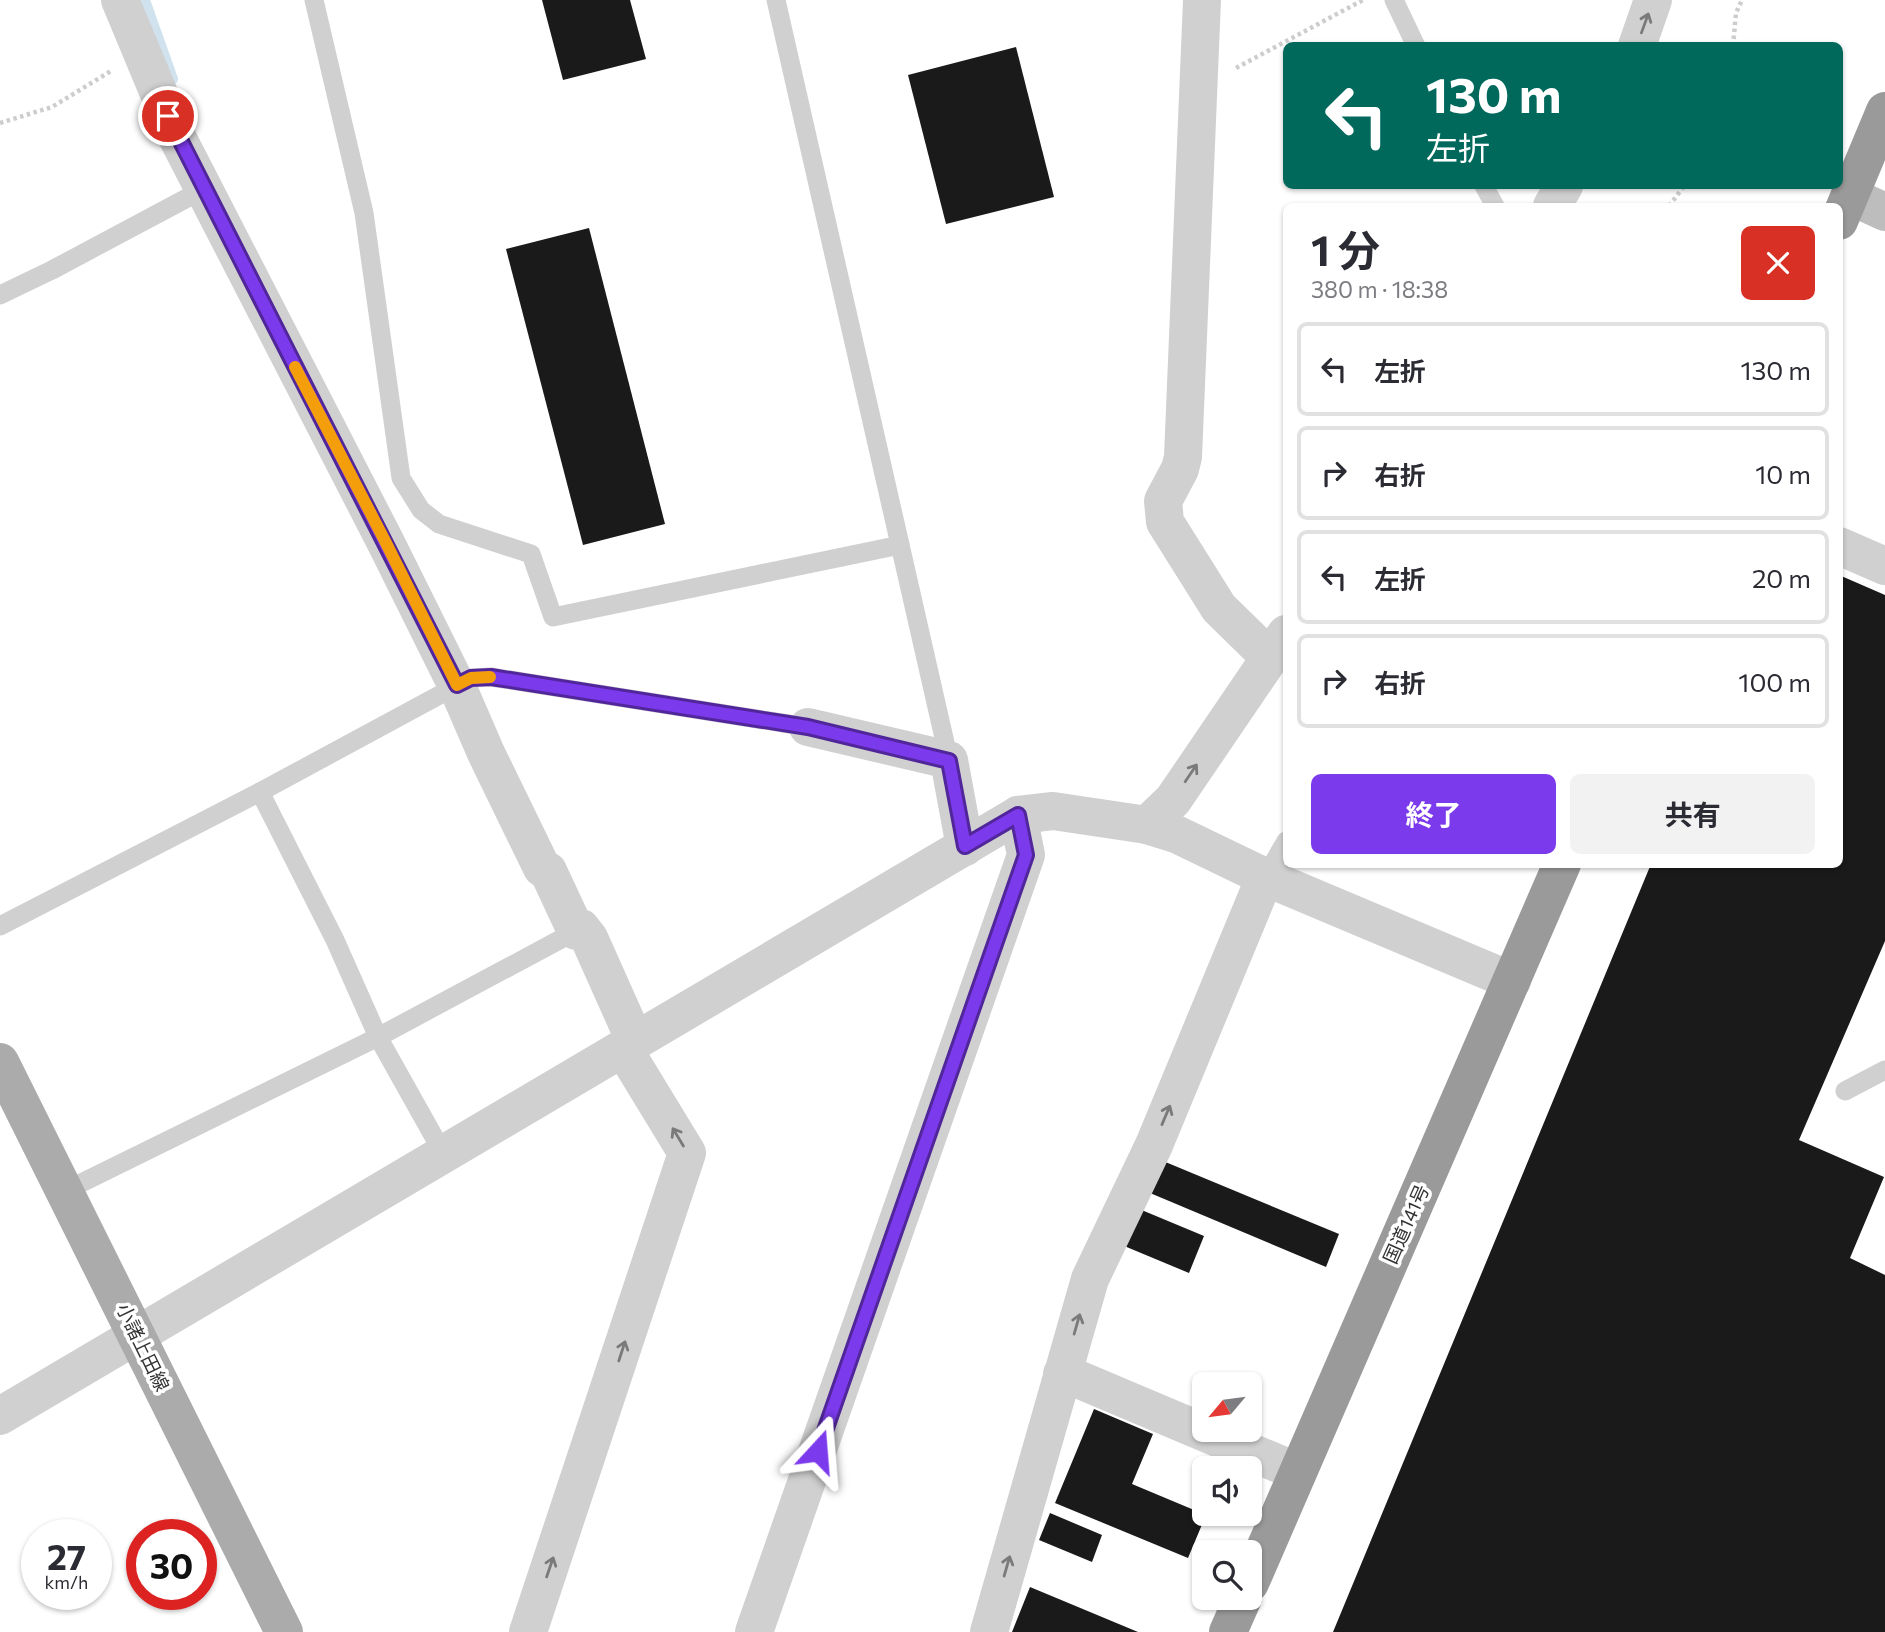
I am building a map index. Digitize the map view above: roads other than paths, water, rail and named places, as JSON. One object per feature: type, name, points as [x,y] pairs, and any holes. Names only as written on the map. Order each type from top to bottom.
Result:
[{"type":"highway","points":[[1845,209],[1885,111]]},
{"type":"highway","name":"国道141号","points":[[1262,1555],[1560,868]]},
{"type":"highway","points":[[1228,1632],[1238,1610]]},
{"type":"main road","name":"小諸上田線","points":[[0,1062],[284,1632]]},
{"type":"street","points":[[120,0],[177,137],[386,543],[465,682],[486,753],[576,931],[581,928],[589,938],[629,1044],[687,1153],[528,1632]]},
{"type":"street","points":[[1147,825],[1173,800],[1278,646],[1219,608],[1165,522],[1163,501],[1184,457],[1202,0]]},
{"type":"street","points":[[1638,42],[1653,0]]},
{"type":"street","points":[[1845,209],[1885,212]]},
{"type":"street","points":[[1843,548],[1885,566]]},
{"type":"street","points":[[808,727],[949,761],[965,846]]},
{"type":"street","points":[[0,1416],[1018,815],[1053,811],[1147,825],[1176,834],[1265,877],[1512,981]]},
{"type":"street","points":[[754,1632],[1026,855],[1018,815]]},
{"type":"street","points":[[989,1632],[1090,1279],[1154,1144],[1265,877]]},
{"type":"street","points":[[1062,1374],[1298,1472]]},
{"type":"lane","points":[[314,0],[364,213],[401,478],[421,510],[439,524],[531,554],[553,617],[900,545]]},
{"type":"lane","points":[[776,0],[949,761]]},
{"type":"lane","points":[[1394,0],[1414,42]]},
{"type":"lane","points":[[0,295],[204,189]]},
{"type":"lane","points":[[0,926],[260,792],[465,682],[491,677],[808,727]]},
{"type":"lane","points":[[260,792],[335,940],[378,1037],[443,1153]]},
{"type":"lane","points":[[1265,877],[1283,846]]},
{"type":"lane","points":[[65,1191],[378,1037],[576,931]]},
{"type":"lane","points":[[1845,1091],[1885,1070]]},
{"type":"waterway","points":[[145,0],[173,79]]}]
